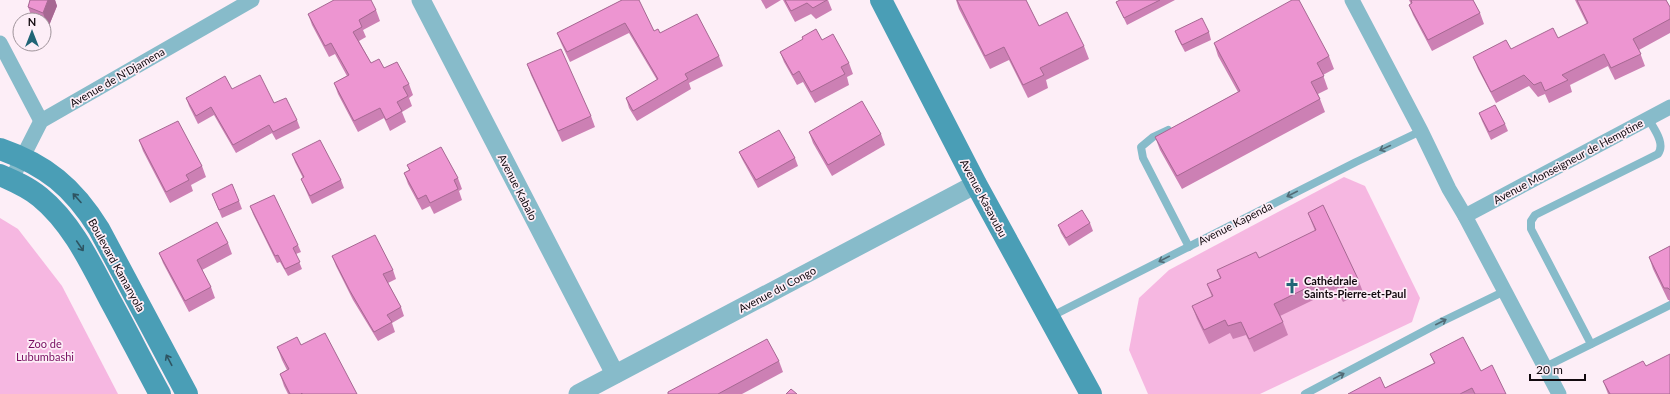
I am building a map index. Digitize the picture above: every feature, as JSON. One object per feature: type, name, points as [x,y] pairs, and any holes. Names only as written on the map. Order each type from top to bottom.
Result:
[{"type":"main road","name":"Avenue Kasavubu","points":[[881,0],[976,184],[1091,394]]},
{"type":"main road","name":"Boulevard Kamanyola","points":[[0,148],[23,157],[53,175],[72,192],[88,211],[187,394]]},
{"type":"main road","name":"Boulevard Kamanyola","points":[[6,178],[39,196],[53,209],[66,225],[88,258],[160,394]]},
{"type":"street","name":"Avenue de N'Djamena","points":[[40,121],[252,0]]},
{"type":"street","name":"Avenue Kabalo","points":[[421,0],[615,374]]},
{"type":"street","points":[[1352,0],[1421,131],[1449,189],[1465,216],[1559,394]]},
{"type":"street","points":[[0,43],[40,121],[23,157],[6,178]]},
{"type":"street","name":"Avenue Monseigneur de Hemptine","points":[[1465,216],[1670,107]]},
{"type":"street","name":"Avenue du Congo","points":[[578,394],[976,184]]},
{"type":"lane","points":[[1591,344],[1531,229],[1531,221],[1535,215],[1658,154],[1662,149],[1661,143],[1648,118]]},
{"type":"lane","points":[[1173,128],[1153,137],[1142,147],[1142,153],[1143,158],[1189,247]]},
{"type":"lane","name":"Avenue Kapenda","points":[[1050,317],[1356,162],[1421,131]]},
{"type":"lane","points":[[1305,394],[1443,321],[1505,291]]},
{"type":"lane","points":[[1545,367],[1670,305]]},
{"type":"green space","points":[[1344,177],[1365,186],[1420,298],[1412,322],[1260,394],[1148,394],[1129,350],[1139,298],[1169,270]]},
{"type":"green space","name":"Zoo de Lubumbashi","points":[[0,218],[18,229],[62,286],[118,394],[0,394]]},
{"type":"building","points":[[30,0],[48,0],[43,12],[28,7]]},
{"type":"building","points":[[334,0],[371,0],[376,10],[359,20],[362,27],[353,32],[371,63],[379,59],[384,68],[397,62],[409,84],[403,87],[408,96],[397,102],[402,111],[386,120],[380,108],[354,121],[334,83],[349,75],[331,43],[325,46],[308,14]]},
{"type":"building","points":[[622,0],[639,0],[654,31],[658,29],[660,33],[697,14],[719,56],[685,74],[688,79],[633,111],[626,98],[658,79],[625,23],[567,52],[557,33]]},
{"type":"building","points":[[785,0],[827,0],[813,8],[807,3],[791,11]]},
{"type":"building","points":[[957,0],[1026,0],[1039,26],[1067,12],[1084,46],[1040,68],[1044,75],[1023,85],[1004,47],[985,56]]},
{"type":"building","points":[[1120,0],[1160,0],[1124,18],[1116,2]]},
{"type":"building","points":[[1292,0],[1299,0],[1329,56],[1317,63],[1324,76],[1311,82],[1320,99],[1177,176],[1155,137],[1240,91],[1214,43]]},
{"type":"building","points":[[1411,0],[1473,0],[1480,13],[1428,40],[1409,5],[1412,3]]},
{"type":"building","points":[[1577,0],[1666,0],[1670,7],[1670,19],[1633,39],[1641,54],[1611,68],[1604,54],[1562,75],[1568,80],[1545,91],[1541,82],[1534,85],[1524,75],[1491,92],[1473,57],[1506,40],[1511,49],[1553,28],[1558,38],[1588,23]]},
{"type":"building","points":[[1202,18],[1209,32],[1182,45],[1175,31]]},
{"type":"building","points":[[816,29],[822,40],[833,34],[849,63],[841,67],[845,74],[811,92],[799,71],[793,75],[780,52],[803,39],[802,37]]},
{"type":"building","points":[[561,49],[591,116],[558,131],[527,64]]},
{"type":"building","points":[[260,75],[274,103],[286,98],[297,120],[273,132],[269,125],[233,145],[211,107],[196,116],[186,98],[225,76],[232,89]]},
{"type":"building","points":[[862,101],[881,134],[828,165],[809,132]]},
{"type":"building","points":[[1495,105],[1505,124],[1489,132],[1479,113]]},
{"type":"building","points":[[178,121],[202,166],[186,175],[189,180],[166,192],[139,140]]},
{"type":"building","points":[[779,130],[795,158],[756,180],[739,152]]},
{"type":"building","points":[[320,140],[341,180],[310,196],[301,179],[304,177],[292,154]]},
{"type":"building","points":[[441,147],[458,178],[454,180],[458,189],[430,203],[426,195],[418,199],[404,173],[410,170],[407,165]]},
{"type":"building","points":[[232,184],[239,201],[219,210],[212,194]]},
{"type":"building","points":[[274,195],[298,245],[293,248],[300,262],[285,269],[278,255],[275,256],[250,206]]},
{"type":"building","name":"Cathédrale Saints-Pierre-et-Paul","points":[[1323,205],[1358,279],[1339,289],[1331,276],[1274,304],[1283,322],[1249,339],[1241,322],[1228,326],[1225,320],[1204,330],[1192,306],[1213,296],[1207,284],[1221,278],[1217,270],[1256,252],[1259,258],[1316,230],[1308,213]]},
{"type":"building","points":[[1082,210],[1090,223],[1066,238],[1058,225]]},
{"type":"building","points":[[217,222],[228,243],[197,260],[211,287],[185,301],[159,253]]},
{"type":"building","points":[[375,235],[393,270],[383,274],[401,307],[387,315],[392,322],[374,332],[332,256]]},
{"type":"building","points":[[1670,246],[1670,290],[1668,288],[1664,288],[1649,257]]},
{"type":"building","points":[[325,333],[357,394],[290,394],[280,374],[289,369],[277,347],[297,337],[301,345]]},
{"type":"building","points":[[1463,337],[1481,371],[1492,365],[1506,394],[1475,394],[1472,388],[1460,394],[1348,394],[1380,377],[1385,388],[1435,363],[1430,354]]},
{"type":"building","points":[[767,339],[779,361],[718,394],[668,394],[668,392]]},
{"type":"building","points":[[1670,354],[1670,394],[1610,394],[1603,381],[1643,361],[1646,366]]},
{"type":"building","points":[[791,389],[797,394],[786,394]]},
{"type":"place","name":"Cathédrale Saints-Pierre-et-Paul","points":[[1292,286]]}]
